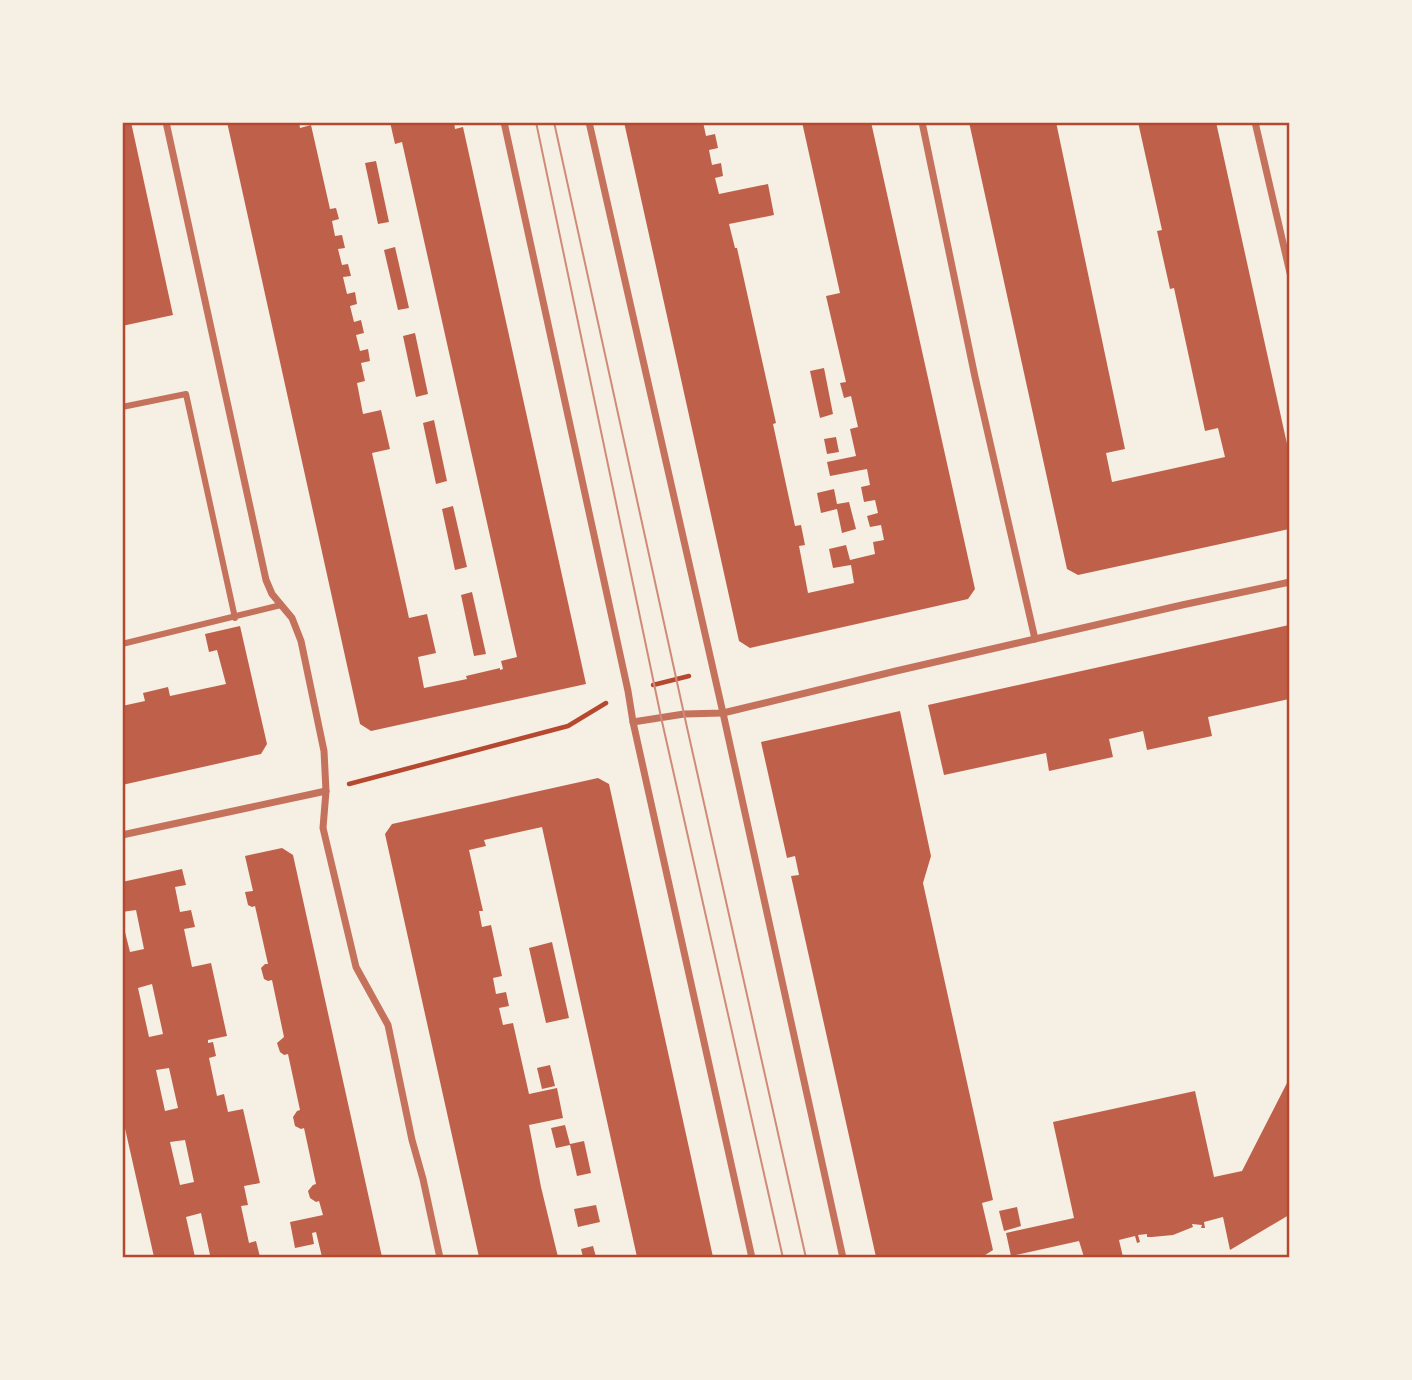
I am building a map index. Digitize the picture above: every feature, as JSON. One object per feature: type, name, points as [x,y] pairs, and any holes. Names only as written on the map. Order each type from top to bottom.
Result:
[{"type":"street","points":[[166,122],[265,580],[296,626],[301,641],[324,751],[326,791],[323,828],[356,967],[388,1025],[440,1258]]},
{"type":"street","points":[[504,122],[752,1258]]},
{"type":"street","points":[[589,122],[844,1258]]},
{"type":"street","points":[[922,122],[975,377],[1035,639]]},
{"type":"street","points":[[1255,122],[1290,273]]},
{"type":"street","points":[[122,407],[186,394],[235,618]]},
{"type":"street","points":[[633,722],[723,713],[1290,582]]},
{"type":"street","points":[[122,644],[281,605]]},
{"type":"street","points":[[122,835],[326,791]]},
{"type":"path","points":[[326,791],[568,726],[628,691],[713,670]]},
{"type":"building","points":[[122,122],[131,122],[173,315],[122,326]]},
{"type":"building","points":[[227,122],[299,122],[300,128],[311,125],[330,209],[336,208],[339,219],[332,221],[335,236],[342,235],[345,248],[338,249],[342,265],[348,264],[351,276],[343,277],[347,294],[355,292],[357,304],[350,306],[354,322],[361,320],[364,333],[356,335],[360,351],[368,349],[370,361],[361,363],[365,381],[357,383],[363,414],[381,410],[390,449],[372,453],[409,618],[427,614],[436,653],[418,657],[424,688],[503,669],[501,661],[517,657],[402,142],[395,144],[390,122],[454,122],[455,129],[463,127],[586,684],[371,731],[360,724]]},
{"type":"building","points":[[624,122],[703,122],[706,136],[715,134],[718,148],[709,150],[712,165],[721,163],[723,176],[715,178],[719,194],[768,184],[774,215],[729,224],[737,248],[776,423],[773,424],[795,526],[801,525],[805,545],[799,546],[808,593],[854,583],[851,565],[833,568],[829,549],[846,545],[850,560],[875,554],[873,542],[884,540],[881,525],[870,527],[867,516],[878,513],[875,500],[864,502],[861,487],[870,485],[867,469],[830,476],[827,462],[856,456],[850,429],[858,427],[851,396],[844,398],[840,383],[846,382],[826,296],[840,293],[802,122],[871,122],[975,589],[968,599],[750,648],[739,641]]},
{"type":"building","points":[[969,122],[1056,122],[1125,449],[1106,453],[1112,482],[1225,457],[1218,428],[1205,431],[1174,288],[1170,289],[1157,231],[1162,230],[1138,122],[1216,122],[1289,453],[1289,529],[1078,575],[1067,569]]},
{"type":"building","points":[[376,161],[389,222],[378,224],[365,163]]},
{"type":"building","points":[[395,247],[409,308],[398,310],[384,250]]},
{"type":"building","points":[[415,333],[428,394],[416,397],[403,336]]},
{"type":"building","points":[[824,368],[833,414],[820,418],[810,371]]},
{"type":"building","points":[[434,420],[447,481],[436,484],[423,423]]},
{"type":"building","points":[[836,437],[839,452],[827,454],[824,439]]},
{"type":"building","points":[[834,489],[837,504],[849,502],[856,529],[842,533],[837,509],[821,513],[817,493]]},
{"type":"building","points":[[453,506],[467,567],[455,570],[442,509]]},
{"type":"building","points":[[472,592],[486,654],[474,656],[461,595]]},
{"type":"building","points":[[1289,625],[1289,699],[1208,717],[1212,736],[1147,750],[1143,731],[1109,739],[1113,757],[1049,771],[1046,753],[944,775],[928,705]]},
{"type":"building","points":[[240,626],[267,744],[261,754],[122,785],[122,706],[145,701],[143,693],[168,687],[170,696],[226,684],[217,650],[209,652],[205,634]]},
{"type":"building","points":[[900,711],[931,856],[923,883],[993,1200],[982,1203],[993,1250],[982,1257],[876,1257],[791,876],[799,875],[795,856],[787,858],[761,742]]},
{"type":"building","points":[[598,778],[609,784],[713,1257],[637,1257],[542,827],[484,840],[486,846],[469,850],[483,911],[479,911],[482,927],[491,925],[502,976],[493,978],[496,994],[506,992],[509,1006],[499,1008],[503,1025],[513,1023],[529,1094],[557,1088],[563,1118],[529,1125],[558,1257],[479,1257],[385,834],[392,824]]},
{"type":"building","points":[[282,848],[293,855],[382,1257],[322,1257],[316,1232],[312,1233],[314,1244],[295,1248],[290,1222],[323,1215],[319,1201],[310,1198],[308,1191],[316,1184],[304,1128],[295,1126],[293,1117],[300,1110],[288,1054],[280,1052],[277,1043],[284,1037],[272,980],[264,979],[261,968],[268,964],[255,906],[248,905],[245,892],[253,891],[245,856]]},
{"type":"building","points":[[182,869],[186,885],[175,887],[180,912],[191,910],[195,927],[184,929],[192,967],[211,963],[227,1036],[208,1040],[208,1043],[213,1042],[216,1056],[209,1058],[217,1096],[224,1094],[228,1112],[243,1109],[260,1183],[244,1186],[248,1205],[241,1206],[249,1243],[256,1241],[260,1257],[204,1257],[210,1255],[201,1213],[186,1217],[195,1257],[154,1257],[122,1115],[122,920],[130,952],[144,949],[136,910],[122,912],[122,882]],"holes":[[[152,984],[163,1034],[149,1037],[138,988]],[[169,1068],[178,1108],[165,1111],[156,1070]],[[185,1140],[194,1182],[180,1185],[170,1142]]]},
{"type":"building","points":[[552,942],[569,1018],[546,1023],[529,948]]},
{"type":"building","points":[[550,1065],[555,1086],[542,1089],[537,1068]]},
{"type":"building","points":[[1289,1079],[1289,1215],[1230,1250],[1223,1217],[1204,1222],[1205,1228],[1192,1224],[1193,1227],[1173,1235],[1138,1235],[1140,1242],[1137,1243],[1135,1236],[1119,1240],[1123,1257],[1084,1257],[1079,1241],[1011,1256],[1006,1233],[1074,1218],[1053,1122],[1195,1091],[1214,1177],[1242,1171]]},
{"type":"building","points":[[565,1125],[570,1144],[584,1141],[591,1173],[577,1176],[570,1145],[556,1148],[551,1128]]},
{"type":"building","points":[[596,1205],[600,1222],[578,1227],[574,1209]]},
{"type":"building","points":[[1017,1207],[1021,1226],[1004,1231],[999,1211]]},
{"type":"building","points":[[593,1246],[596,1257],[583,1257],[581,1249]]},
{"type":"tram line","points":[[536,122],[661,717],[783,1258]]},
{"type":"tram line","points":[[554,122],[806,1258]]}]
